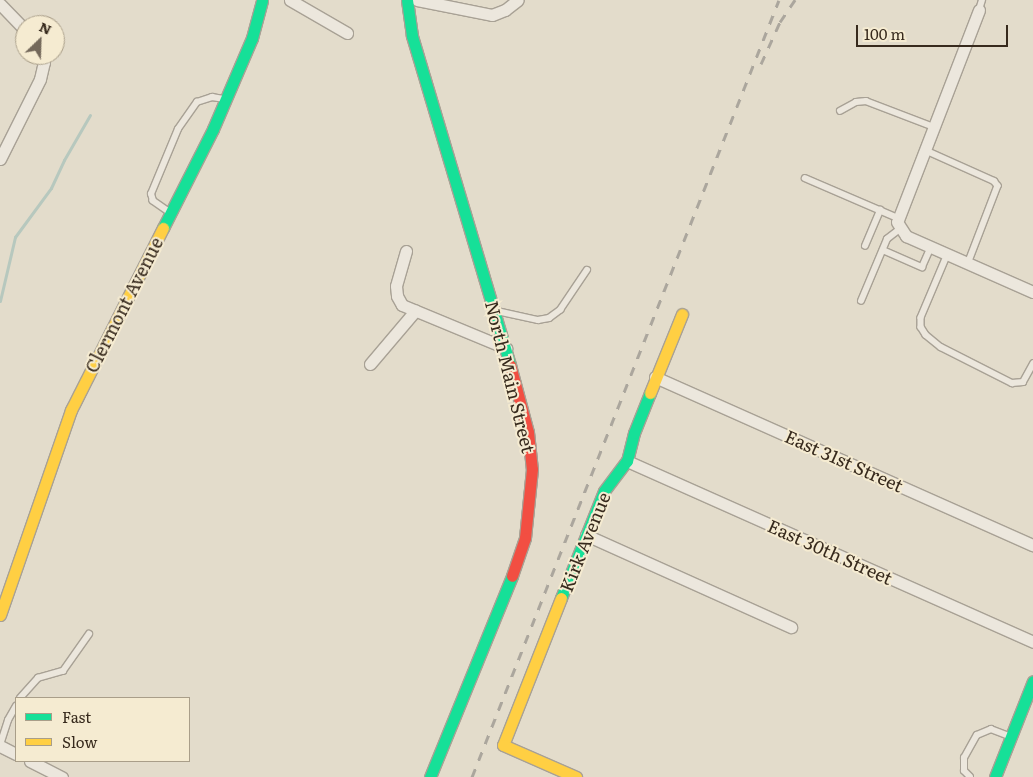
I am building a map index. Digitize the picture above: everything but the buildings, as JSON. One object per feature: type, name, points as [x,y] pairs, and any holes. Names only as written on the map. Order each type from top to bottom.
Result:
[{"type":"street","name":"Clermont Avenue","points":[[0,615],[52,460],[71,410],[226,99],[252,38],[262,0]]},
{"type":"street","points":[[290,0],[347,33]]},
{"type":"street","name":"North Main Street","points":[[407,0],[412,36],[506,348],[528,432],[532,469],[525,538],[514,572],[430,777]]},
{"type":"street","points":[[417,0],[492,15],[505,10],[518,0]]},
{"type":"street","points":[[0,4],[15,20]]},
{"type":"street","points":[[980,5],[899,223],[906,236],[1033,292]]},
{"type":"street","points":[[0,159],[40,79],[43,65]]},
{"type":"street","points":[[406,251],[396,286],[397,296],[402,305],[506,348]]},
{"type":"street","points":[[370,364],[415,311]]},
{"type":"street","name":"Kirk Avenue","points":[[576,777],[503,745],[604,491],[627,461],[634,433],[682,314]]},
{"type":"street","name":"East 31st Street","points":[[655,377],[1033,545]]},
{"type":"street","name":"East 30th Street","points":[[627,461],[1033,642]]},
{"type":"street","points":[[586,535],[791,627]]},
{"type":"street","points":[[995,777],[1011,737],[1029,705],[1033,680]]},
{"type":"street","points":[[0,745],[15,753]]},
{"type":"street","points":[[32,762],[62,777]]},
{"type":"lane","points":[[170,213],[154,201],[151,194],[178,128],[197,102],[212,97],[226,99]]},
{"type":"lane","points":[[840,111],[856,102],[866,101],[934,127]]},
{"type":"lane","points":[[925,150],[994,181],[998,186],[998,192],[968,264]]},
{"type":"lane","points":[[805,178],[880,210],[899,223],[887,239],[861,301]]},
{"type":"lane","points":[[865,246],[880,210]]},
{"type":"lane","points":[[883,250],[922,267],[931,247]]},
{"type":"lane","points":[[948,254],[921,318],[921,327],[926,335],[941,347],[1012,383],[1023,382],[1033,364]]},
{"type":"lane","points":[[495,311],[538,320],[549,318],[560,310],[587,270]]},
{"type":"lane","points":[[21,697],[38,678],[63,671],[89,634]]},
{"type":"lane","points":[[0,745],[15,708]]},
{"type":"lane","points":[[970,777],[964,771],[964,758],[977,735],[991,729],[1011,737]]},
{"type":"waterway","points":[[0,301],[15,237],[51,188],[64,160],[90,115]]},
{"type":"railway","points":[[472,777],[779,0]]},
{"type":"railway","points":[[761,64],[780,22],[795,0]]},
{"type":"traffic: fast","points":[[163,228],[213,129],[252,38],[262,0]]},
{"type":"traffic: fast","points":[[407,0],[412,36],[510,365]]},
{"type":"traffic: fast","points":[[561,598],[604,491],[627,461],[634,433],[650,393]]},
{"type":"traffic: fast","points":[[430,777],[512,576]]},
{"type":"traffic: fast","points":[[995,777],[1033,681]]},
{"type":"traffic: slow","points":[[0,615],[71,410],[163,228]]},
{"type":"traffic: slow","points":[[650,393],[682,314]]},
{"type":"traffic: slow","points":[[561,598],[503,745],[576,777]]},
{"type":"traffic: jam","points":[[510,365],[528,432],[532,469],[525,538],[512,576]]}]
